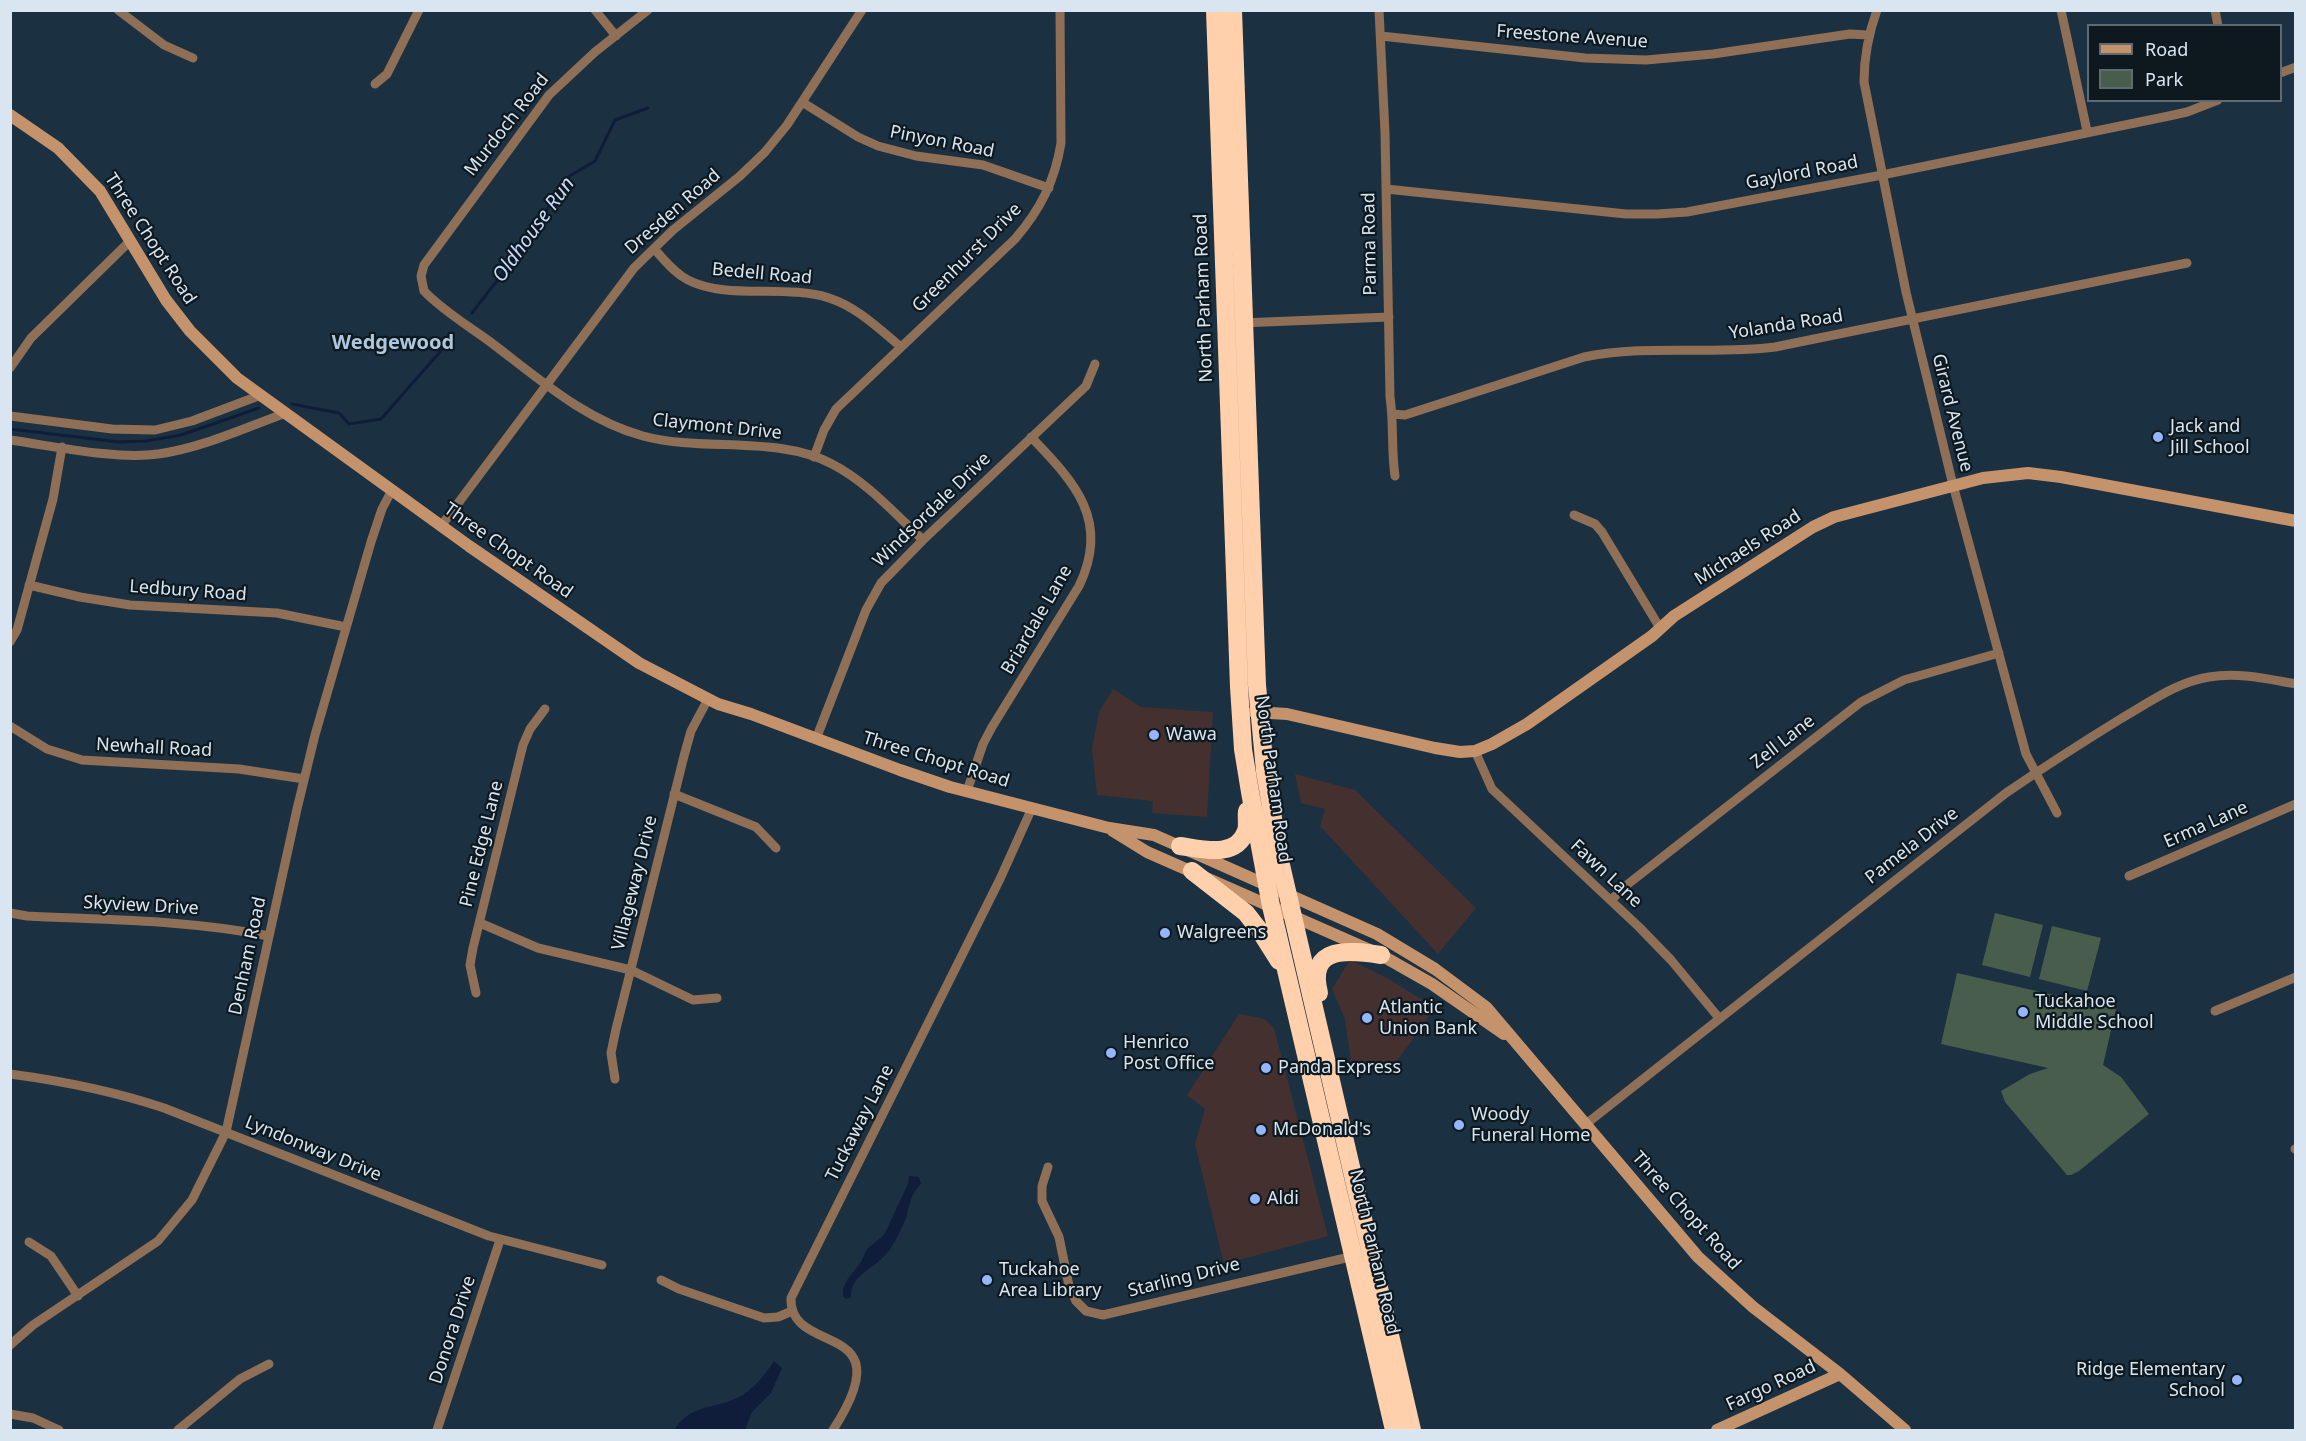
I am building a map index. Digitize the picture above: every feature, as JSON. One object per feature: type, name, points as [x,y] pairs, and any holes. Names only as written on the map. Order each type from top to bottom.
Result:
[{"type":"highway","name":"North Parham Road","points":[[1215,10],[1226,324],[1250,712],[1287,893],[1325,1057],[1394,1431]]},
{"type":"highway","name":"North Parham Road","points":[[1233,10],[1244,323],[1250,792],[1266,884],[1288,976],[1412,1431]]},
{"type":"highway","points":[[1180,846],[1219,851],[1226,850],[1239,842],[1246,831],[1250,792]]},
{"type":"highway","points":[[1192,871],[1245,913],[1288,976]]},
{"type":"highway","points":[[1325,1057],[1326,1025],[1316,979],[1319,969],[1326,958],[1339,952],[1349,950],[1381,955]]},
{"type":"main road","name":"Three Chopt Road","points":[[10,115],[40,135],[76,165],[100,191],[159,291],[190,331],[237,378],[544,600],[639,663],[708,699],[890,767],[968,791],[1109,828],[1154,835],[1377,934],[1426,963],[1486,1007],[1698,1257],[1753,1307],[1840,1374],[1905,1431]]},
{"type":"main road","name":"Michaels Road","points":[[1250,712],[1287,714],[1435,748],[1460,752],[1475,751],[1527,724],[1707,595],[1813,527],[1856,510],[1983,478],[2028,473],[2061,477],[2295,521]]},
{"type":"main road","name":"Three Chopt Road","points":[[1109,828],[1147,852],[1381,955],[1432,984],[1515,1041]]},
{"type":"main road","name":"Fargo Road","points":[[1717,1431],[1840,1374]]},
{"type":"street","points":[[118,10],[164,45],[193,58]]},
{"type":"street","points":[[375,84],[387,74],[419,10]]},
{"type":"street","points":[[595,10],[616,36]]},
{"type":"street","name":"Murdoch Road","points":[[421,283],[422,269],[432,252],[537,109],[565,78],[648,10]]},
{"type":"street","name":"Dresden Road","points":[[441,526],[634,268],[765,152],[802,102],[862,10]]},
{"type":"street","name":"Greenhurst Drive","points":[[814,457],[824,430],[836,409],[1015,239],[1036,214],[1059,161],[1062,143],[1060,10]]},
{"type":"street","name":"Parma Road","points":[[1379,10],[1386,189],[1390,397],[1393,414],[1392,457],[1395,476]]},
{"type":"street","name":"Girard Avenue","points":[[1877,10],[1868,35],[1864,82],[1912,320],[1953,485],[2026,754],[2057,813]]},
{"type":"street","points":[[2061,10],[2087,131]]},
{"type":"street","name":"Freestone Avenue","points":[[1381,36],[1585,58],[1646,60],[1713,54],[1850,34],[1868,35]]},
{"type":"street","name":"Pinyon Road","points":[[802,102],[858,137],[878,146],[906,154],[983,165],[1049,188]]},
{"type":"street","name":"Gaylord Road","points":[[1386,189],[1626,214],[1657,214],[1726,205],[1882,175],[2187,112],[2213,102]]},
{"type":"street","points":[[10,368],[31,338],[130,241]]},
{"type":"street","name":"Bedell Road","points":[[654,249],[677,272],[697,284],[715,288],[790,292],[828,297],[853,309],[900,347]]},
{"type":"street","name":"Yolanda Road","points":[[1393,414],[1405,415],[1573,360],[1606,352],[1748,350],[1775,347],[2187,263]]},
{"type":"street","name":"Claymont Drive","points":[[421,283],[429,297],[586,413],[610,426],[646,437],[684,443],[778,449],[814,457],[832,464],[854,478],[923,540]]},
{"type":"street","points":[[1226,324],[1389,317]]},
{"type":"street","name":"Windsordale Drive","points":[[816,739],[873,597],[893,569],[1086,386],[1095,364]]},
{"type":"street","points":[[10,416],[112,429],[148,430],[176,426],[261,395]]},
{"type":"street","points":[[10,440],[108,453],[156,454],[192,447],[286,413]]},
{"type":"street","name":"Briardale Lane","points":[[968,791],[983,744],[1079,586],[1090,551],[1088,516],[1079,492],[1031,437]]},
{"type":"street","points":[[10,642],[17,630],[53,498],[62,447]]},
{"type":"street","name":"Denham Road","points":[[10,1345],[33,1324],[142,1254],[171,1228],[200,1187],[226,1132],[304,779],[371,542],[382,509],[392,490]]},
{"type":"street","points":[[1574,515],[1595,524],[1602,532],[1660,628]]},
{"type":"street","name":"Ledbury Road","points":[[29,585],[80,597],[130,605],[277,613],[346,627]]},
{"type":"street","name":"Zell Lane","points":[[1611,900],[1628,884],[1861,702],[1904,680],[1999,653]]},
{"type":"street","name":"Pamela Drive","points":[[1586,1124],[2006,793],[2163,693],[2190,681],[2211,676],[2244,675],[2295,684]]},
{"type":"street","name":"Villageway Drive","points":[[615,1079],[611,1053],[674,794],[691,731],[708,699]]},
{"type":"street","name":"Pine Edge Lane","points":[[476,993],[470,965],[523,745],[530,729],[545,709]]},
{"type":"street","name":"Newhall Road","points":[[10,726],[46,749],[82,760],[239,769],[304,779]]},
{"type":"street","name":"Fawn Lane","points":[[1475,751],[1492,789],[1611,900],[1671,960],[1719,1018]]},
{"type":"street","points":[[674,794],[756,827],[776,848]]},
{"type":"street","name":"Erma Lane","points":[[2129,876],[2295,804]]},
{"type":"street","name":"Tuckaway Lane","points":[[792,1311],[793,1292],[1000,879],[1032,808]]},
{"type":"street","name":"Skyview Drive","points":[[10,913],[27,916],[198,925],[237,929],[269,936]]},
{"type":"street","points":[[480,923],[538,948],[631,970],[693,1000],[717,998]]},
{"type":"street","points":[[2215,1011],[2295,977]]},
{"type":"street","name":"Lyndonway Drive","points":[[10,1074],[55,1080],[121,1094],[226,1132],[500,1240],[562,1253],[602,1265]]},
{"type":"street","name":"Starling Drive","points":[[1048,1167],[1042,1186],[1042,1201],[1059,1237],[1069,1286],[1076,1301],[1086,1311],[1103,1315],[1362,1254]]},
{"type":"street","name":"Donora Drive","points":[[437,1431],[500,1240]]},
{"type":"street","points":[[29,1242],[51,1256],[78,1296]]},
{"type":"street","points":[[661,1280],[764,1318],[778,1317],[792,1311],[808,1329],[849,1351],[858,1367],[855,1387],[833,1430]]},
{"type":"street","points":[[178,1431],[240,1379],[269,1364]]},
{"type":"street","points":[[10,1414],[33,1418],[59,1431]]},
{"type":"shaded area","points":[[1113,689],[1141,707],[1213,712],[1207,817],[1152,813],[1153,801],[1097,795],[1092,749],[1099,712]]},
{"type":"shaded area","points":[[1295,774],[1355,790],[1476,908],[1438,954],[1320,826],[1325,809],[1301,803]]},
{"type":"shaded area","points":[[1350,960],[1389,979],[1435,1008],[1397,1061],[1352,1070],[1345,1019],[1332,989]]},
{"type":"shaded area","points":[[1239,1014],[1265,1019],[1274,1028],[1328,1236],[1224,1264],[1195,1144],[1205,1109],[1187,1095]]},
{"type":"green space","points":[[1995,913],[2043,925],[2030,977],[1982,965]]},
{"type":"green space","points":[[2052,926],[2101,938],[2087,991],[2039,979]]},
{"type":"green space","points":[[1957,973],[2116,1009],[2103,1065],[2121,1077],[2149,1114],[2079,1171],[2067,1175],[2005,1102],[2001,1091],[2030,1074],[2048,1068],[1941,1044]]},
{"type":"water","points":[[909,1176],[919,1177],[921,1184],[912,1196],[898,1235],[883,1258],[859,1277],[852,1289],[851,1297],[846,1299],[843,1296],[843,1289],[847,1280],[861,1262],[867,1249],[884,1235],[908,1184]]},
{"type":"water","points":[[774,1361],[782,1368],[771,1393],[752,1412],[745,1430],[674,1430],[681,1421],[695,1411],[728,1402],[743,1395],[758,1382]]},
{"type":"waterway","name":"Oldhouse Run","points":[[472,313],[524,246],[568,177],[595,161],[615,120],[648,108]]},
{"type":"waterway","name":"Oldhouse Run","points":[[292,404],[339,413],[349,424],[381,419],[453,337]]},
{"type":"waterway","name":"Oldhouse Run","points":[[10,429],[119,442],[146,441],[181,435],[259,408]]},
{"type":"place","name":"Jack and Jill School","points":[[2158,437]]},
{"type":"place","name":"Wawa","points":[[1154,735]]},
{"type":"place","name":"Walgreens","points":[[1165,933]]},
{"type":"place","name":"Tuckahoe Middle School","points":[[2023,1012]]},
{"type":"place","name":"Atlantic Union Bank","points":[[1367,1018]]},
{"type":"place","name":"Henrico Post Office","points":[[1111,1053]]},
{"type":"place","name":"Panda Express","points":[[1266,1068]]},
{"type":"place","name":"Woody Funeral Home","points":[[1459,1125]]},
{"type":"place","name":"McDonald's","points":[[1261,1130]]},
{"type":"place","name":"Aldi","points":[[1255,1199]]},
{"type":"place","name":"Tuckahoe Area Library","points":[[987,1280]]},
{"type":"place","name":"Ridge Elementary School","points":[[2237,1380]]},
{"type":"district","name":"Wedgewood","points":[[393,343]]}]
